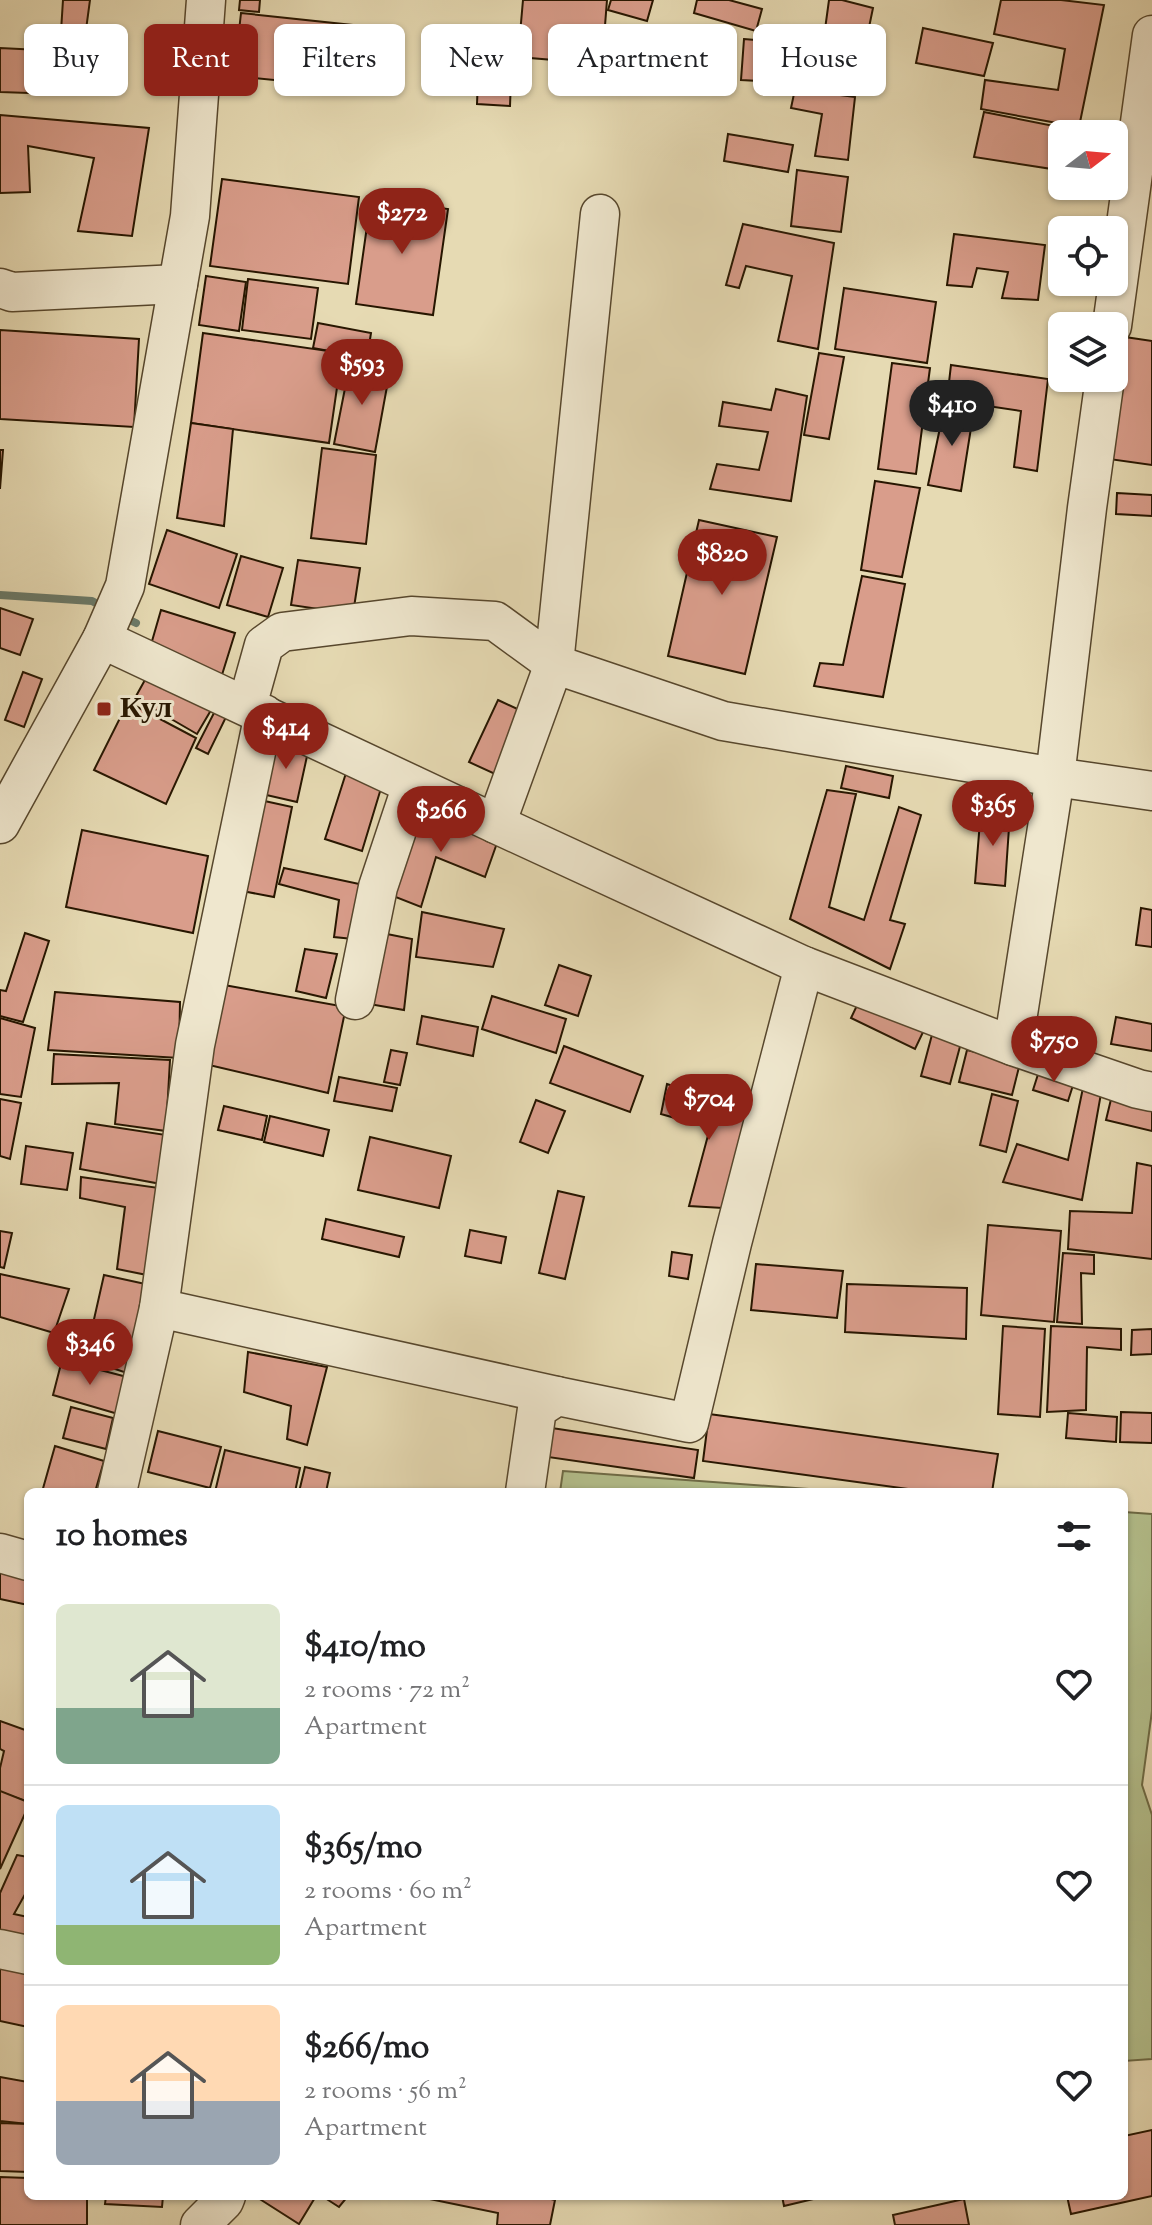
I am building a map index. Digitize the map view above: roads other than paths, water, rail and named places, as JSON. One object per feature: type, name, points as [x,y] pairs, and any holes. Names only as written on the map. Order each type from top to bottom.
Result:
[{"type":"street","points":[[0,824],[102,639],[125,586],[190,216],[206,0]]},
{"type":"street","points":[[1114,312],[1152,37]]},
{"type":"street","points":[[496,824],[554,664],[600,214]]},
{"type":"street","points":[[0,288],[12,292],[178,284]]},
{"type":"street","points":[[1013,1046],[1055,777],[1103,392]]},
{"type":"street","points":[[118,1488],[159,1308],[195,1045],[256,710],[264,645],[282,632],[411,616],[495,621],[554,664],[723,721],[1152,791]]},
{"type":"street","points":[[102,639],[804,966],[1013,1046],[1152,1092]]},
{"type":"street","points":[[355,1000],[378,887],[412,785]]},
{"type":"street","points":[[159,1308],[689,1423],[804,966]]},
{"type":"street","points":[[526,1488],[537,1409],[557,1396]]},
{"type":"street","points":[[0,1553],[24,1560]]},
{"type":"street","points":[[0,1949],[24,1954]]},
{"type":"street","points":[[200,2225],[224,2200]]},
{"type":"waterway","points":[[0,595],[92,601],[105,608]]},
{"type":"waterway","points":[[121,616],[136,623]]},
{"type":"place","name":"Кул","points":[[104,709]]}]
